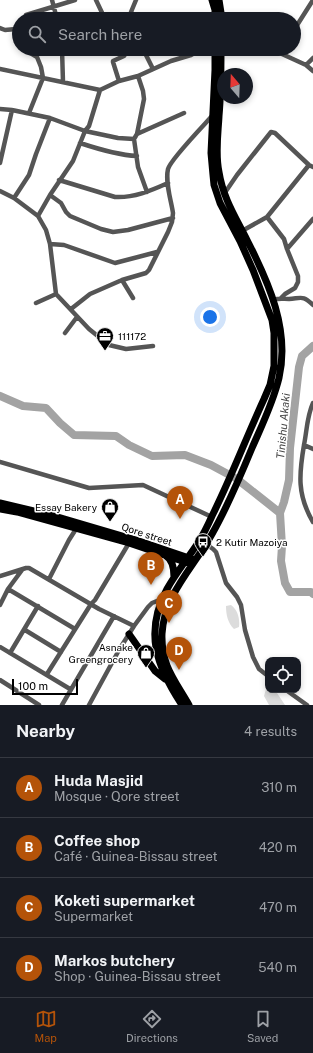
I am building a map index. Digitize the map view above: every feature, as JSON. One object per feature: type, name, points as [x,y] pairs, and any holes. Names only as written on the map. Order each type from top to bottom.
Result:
[{"type":"main road","points":[[212,0],[215,12]]},
{"type":"main road","points":[[219,0],[221,12]]},
{"type":"main road","points":[[189,705],[170,674],[165,661],[162,647],[162,632],[165,617],[169,603],[176,589],[206,544],[232,495],[274,397],[282,364],[281,327],[273,300],[256,257],[229,207],[218,172],[214,56]]},
{"type":"main road","points":[[182,705],[167,680],[157,656],[155,631],[162,599],[174,577],[194,548],[212,517],[270,385],[274,366],[274,333],[272,320],[264,296],[240,240],[220,203],[214,185],[211,153],[222,71],[221,56]]},
{"type":"main road","name":"Qore street","points":[[0,503],[52,515],[136,540],[173,553],[186,560]]},
{"type":"main road","name":"Qore street","points":[[0,509],[17,512],[194,562]]},
{"type":"main road","points":[[173,553],[186,553],[194,548]]},
{"type":"main road","points":[[164,554],[169,558],[173,568],[174,577]]},
{"type":"main road","points":[[129,634],[155,671],[167,680]]},
{"type":"street","points":[[52,0],[55,12]]},
{"type":"street","points":[[35,12],[75,0]]},
{"type":"street","points":[[96,0],[102,12]]},
{"type":"street","points":[[131,12],[136,0]]},
{"type":"street","points":[[301,19],[313,0]]},
{"type":"street","points":[[0,28],[5,30],[12,29]]},
{"type":"street","points":[[29,113],[43,78],[41,67],[35,56]]},
{"type":"street","points":[[62,56],[63,82]]},
{"type":"street","points":[[119,81],[112,62],[124,56]]},
{"type":"street","points":[[147,56],[153,69]]},
{"type":"street","points":[[0,69],[100,90],[119,81],[138,76],[170,61],[188,56]]},
{"type":"street","points":[[290,56],[306,65],[313,71]]},
{"type":"street","points":[[306,65],[313,58]]},
{"type":"street","points":[[138,76],[144,99],[135,136],[138,167],[147,192]]},
{"type":"street","points":[[38,216],[59,180],[73,160],[85,131],[89,126],[100,90]]},
{"type":"street","points":[[0,110],[12,110],[29,113],[50,118],[85,131],[118,138],[135,136],[184,113]]},
{"type":"street","points":[[0,163],[12,110]]},
{"type":"street","points":[[71,309],[90,294],[122,280],[146,273],[149,270],[168,232],[173,218],[168,183],[168,168],[216,116]]},
{"type":"street","points":[[14,198],[29,176],[50,118]]},
{"type":"street","points":[[224,194],[271,132],[275,133],[311,166],[267,217],[242,231]]},
{"type":"street","points":[[80,143],[101,150],[137,156]]},
{"type":"street","points":[[59,180],[115,197],[133,196],[168,183]]},
{"type":"street","points":[[0,191],[14,198],[38,216],[46,230],[50,244],[56,294],[77,317],[109,345],[126,349],[153,346]]},
{"type":"street","points":[[50,195],[61,203],[70,216],[101,229],[113,232],[128,230],[173,218]]},
{"type":"street","points":[[267,217],[284,239],[298,276],[298,282],[295,288],[284,294],[281,298]]},
{"type":"street","points":[[287,249],[313,219]]},
{"type":"street","points":[[50,244],[64,246],[115,263],[157,252]]},
{"type":"street","points":[[122,280],[133,298]]},
{"type":"street","points":[[36,303],[56,294]]},
{"type":"street","points":[[273,300],[299,297],[307,300],[313,305]]},
{"type":"street","points":[[65,333],[77,317]]},
{"type":"street","points":[[313,403],[309,412],[300,465],[301,494],[303,502],[313,522]]},
{"type":"street","points":[[304,445],[313,449]]},
{"type":"street","points":[[0,462],[89,488],[144,485],[212,517]]},
{"type":"street","points":[[49,579],[76,529]]},
{"type":"street","points":[[47,674],[95,600],[129,543]]},
{"type":"street","points":[[206,544],[216,552],[226,583],[237,597],[241,605],[245,630],[253,657],[259,669],[265,674]]},
{"type":"street","points":[[0,576],[29,568],[91,604],[134,626]]},
{"type":"street","points":[[0,605],[8,589],[22,570]]},
{"type":"street","points":[[8,589],[75,629]]},
{"type":"street","points":[[89,705],[134,626],[152,603],[162,599]]},
{"type":"street","points":[[10,653],[38,606]]},
{"type":"street","points":[[62,705],[114,616]]},
{"type":"street","points":[[25,630],[61,652]]},
{"type":"street","points":[[0,647],[70,689]]},
{"type":"street","points":[[0,680],[39,705]]},
{"type":"street","points":[[290,693],[307,705]]},
{"type":"shaded area","points":[[231,605],[237,612],[239,621],[239,627],[234,629],[226,613],[226,606]]},
{"type":"shaded area","points":[[265,692],[277,693],[285,705],[269,705],[264,696]]},
{"type":"waterway","name":"Tinishu Akaki","points":[[313,346],[302,356],[299,367],[290,448],[289,480],[280,513],[282,546],[281,561],[285,583],[290,592],[311,592],[313,594]]},
{"type":"waterway","points":[[0,396],[23,406],[46,408],[74,435],[116,436],[129,445],[152,456],[185,455],[211,465],[237,479],[280,513]]},
{"type":"place","name":"111172","points":[[105,351]]},
{"type":"place","name":"Huda Masjid","points":[[180,519]]},
{"type":"place","name":"Essay Bakery","points":[[110,522]]},
{"type":"place","name":"2 Kutir Mazoiya","points":[[203,557]]},
{"type":"place","name":"Coffee shop","points":[[151,585]]},
{"type":"place","name":"Koketi supermarket","points":[[169,623]]},
{"type":"place","name":"Asnake Greengrocery","points":[[146,668]]},
{"type":"place","name":"Markos butchery","points":[[179,670]]}]
